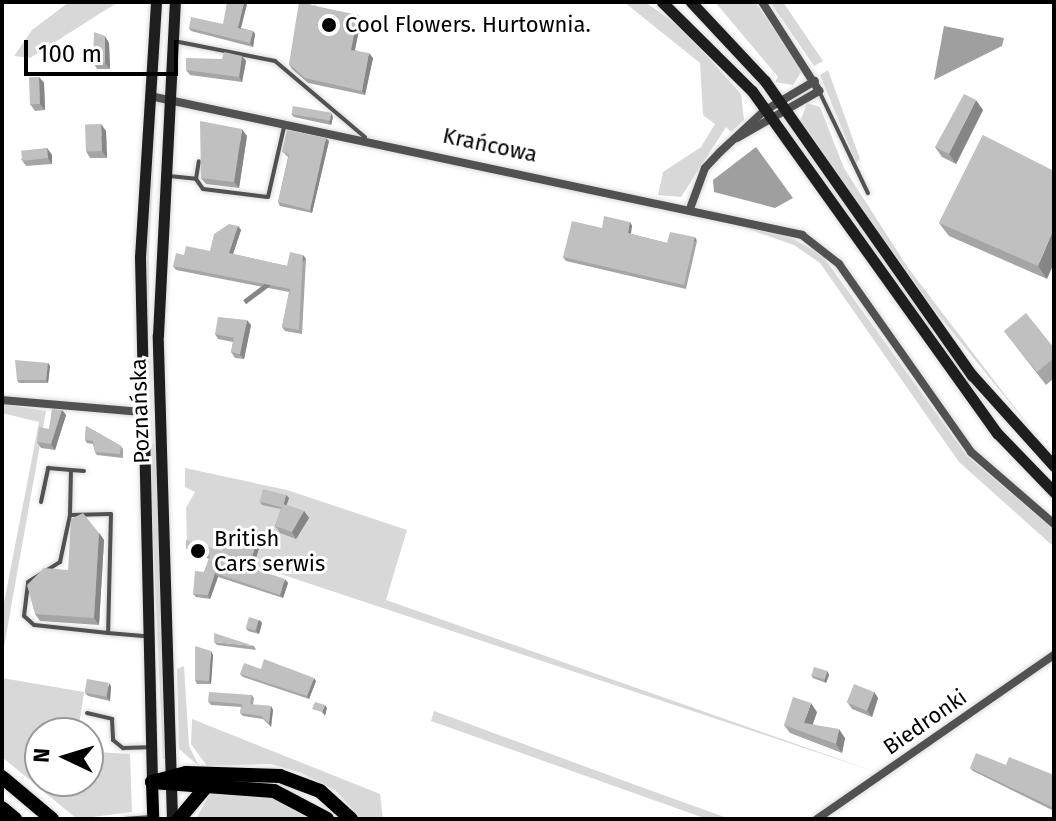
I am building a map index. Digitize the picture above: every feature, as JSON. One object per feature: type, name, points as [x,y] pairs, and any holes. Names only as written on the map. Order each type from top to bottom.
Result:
[{"type":"highway","points":[[152,782],[280,776],[331,798],[351,819]]},
{"type":"highway","points":[[2,777],[52,819]]},
{"type":"highway","points":[[171,782],[205,788],[274,791],[327,819]]},
{"type":"highway","points":[[179,819],[205,788]]},
{"type":"highway","points":[[2,808],[15,819]]},
{"type":"main road","name":"Poznańska","points":[[153,818],[140,257],[156,2]]},
{"type":"main road","name":"Poznańska","points":[[172,819],[158,335],[163,176],[175,2]]},
{"type":"main road","points":[[662,2],[716,49],[997,433],[1054,492]]},
{"type":"main road","points":[[691,2],[779,100],[972,375],[1054,466]]},
{"type":"street","points":[[737,138],[772,123],[819,91],[762,2]]},
{"type":"street","points":[[691,206],[705,168],[764,111],[815,81]]},
{"type":"street","name":"Krańcowa","points":[[150,96],[365,137],[691,206],[802,235],[839,264],[971,452],[1054,524]]},
{"type":"street","points":[[2,400],[143,412]]},
{"type":"street","name":"Biedronki","points":[[817,819],[1054,655]]},
{"type":"lane","points":[[172,40],[275,61],[365,137]]},
{"type":"lane","points":[[819,91],[868,193]]},
{"type":"lane","points":[[199,161],[196,179],[203,189],[268,197],[285,121]]},
{"type":"lane","points":[[163,176],[196,179]]},
{"type":"lane","points":[[41,502],[48,468],[84,471]]},
{"type":"lane","points":[[71,470],[70,515],[60,562],[28,582],[24,616],[34,625],[148,636]]},
{"type":"lane","points":[[70,515],[111,514],[108,633]]},
{"type":"lane","points":[[87,713],[112,719],[113,740],[123,748],[151,747]]},
{"type":"lane","points":[[124,819],[153,818]]},
{"type":"shaded area","points":[[69,2],[118,2],[30,58],[14,56],[32,30]]},
{"type":"shaded area","points":[[624,2],[645,2],[682,28],[741,94],[744,120],[731,132],[726,127],[681,197],[658,195],[663,172],[701,147],[715,124],[703,115],[700,63]]},
{"type":"shaded area","points":[[715,2],[755,2],[803,69],[793,85],[775,82],[778,77]]},
{"type":"shaded area","points":[[770,2],[783,2],[823,61],[814,66]]},
{"type":"shaded area","points":[[944,26],[1004,38],[1002,46],[934,80]]},
{"type":"shaded area","points":[[828,70],[860,159],[856,163],[820,75]]},
{"type":"shaded area","points":[[807,103],[820,107],[844,168],[908,268],[1032,430],[932,307],[800,122]]},
{"type":"shaded area","points":[[157,106],[149,247],[149,352],[146,253]]},
{"type":"shaded area","points":[[756,147],[793,198],[775,208],[714,192],[713,180]]},
{"type":"shaded area","points":[[725,221],[782,233],[822,255],[967,456],[1054,529],[1054,547],[959,462],[820,263],[794,245]]},
{"type":"shaded area","points":[[2,404],[46,411],[2,658],[2,613],[39,422],[2,413]]},
{"type":"shaded area","points":[[156,444],[165,759],[149,445]]},
{"type":"shaded area","points":[[185,468],[287,490],[407,530],[386,600],[876,772],[187,543],[186,508],[195,492],[185,487]]},
{"type":"shaded area","points":[[184,666],[189,746],[199,766],[179,749],[177,669]]},
{"type":"shaded area","points":[[2,678],[84,692],[80,717],[24,717],[24,775],[2,757]]},
{"type":"shaded area","points":[[434,711],[730,819],[707,819],[431,721]]},
{"type":"shaded area","points":[[192,719],[380,794],[383,819],[361,819],[335,790],[301,773],[271,764],[207,766],[191,744]]},
{"type":"shaded area","points":[[104,752],[130,754],[132,812],[77,819],[50,797],[104,797]]},
{"type":"shaded area","points":[[210,793],[265,795],[318,819],[196,819]]},
{"type":"building","points":[[227,2],[244,2],[238,28],[253,31],[250,43],[189,28],[191,17],[223,24]]},
{"type":"building","points":[[299,2],[312,2],[311,5],[358,15],[351,50],[369,53],[362,91],[305,78],[289,64]]},
{"type":"building","points":[[94,32],[105,36],[105,63],[93,62]]},
{"type":"building","points":[[224,52],[242,56],[239,77],[186,70],[186,58],[222,59]]},
{"type":"building","points":[[29,77],[39,77],[40,104],[30,104]]},
{"type":"building","points":[[964,94],[976,100],[949,154],[935,147]]},
{"type":"building","points":[[293,106],[331,113],[330,121],[292,114]]},
{"type":"building","points":[[200,121],[242,129],[234,182],[201,178]]},
{"type":"building","points":[[101,124],[102,151],[86,152],[85,125]]},
{"type":"building","points":[[287,130],[326,138],[310,210],[278,202],[289,155],[282,151]]},
{"type":"building","points":[[983,135],[1054,171],[1054,228],[1038,266],[939,223]]},
{"type":"building","points":[[47,148],[48,158],[22,161],[21,151]]},
{"type":"building","points":[[604,216],[630,222],[628,233],[667,243],[670,232],[695,237],[684,285],[563,257],[572,221],[602,228]]},
{"type":"building","points":[[229,224],[238,226],[229,253],[287,266],[290,252],[303,255],[299,330],[282,327],[290,289],[173,266],[176,253],[184,255],[186,246],[210,251],[214,234]]},
{"type":"building","points":[[1026,313],[1054,348],[1054,358],[1037,372],[1004,331]]},
{"type":"building","points":[[218,317],[247,320],[240,354],[231,352],[234,338],[215,334]]},
{"type":"building","points":[[15,360],[48,363],[46,380],[17,380]]},
{"type":"building","points":[[52,409],[62,410],[51,444],[37,442],[39,427],[49,429]]},
{"type":"building","points":[[86,426],[121,446],[120,454],[95,452],[93,441],[85,440]]},
{"type":"building","points":[[263,489],[286,495],[283,508],[260,502]]},
{"type":"building","points":[[283,504],[304,511],[292,532],[275,526]]},
{"type":"building","points":[[83,513],[99,533],[94,618],[35,614],[27,585],[44,568],[68,570],[71,519]]},
{"type":"building","points":[[226,536],[256,544],[249,567],[285,579],[280,595],[215,573],[208,595],[193,594],[195,571],[204,572],[210,556],[186,548],[186,540],[222,551]]},
{"type":"building","points":[[249,617],[259,620],[255,630],[246,628]]},
{"type":"building","points":[[214,633],[254,646],[214,642]]},
{"type":"building","points":[[195,646],[211,651],[209,681],[195,680]]},
{"type":"building","points":[[264,659],[314,678],[307,696],[240,674],[244,663],[261,669]]},
{"type":"building","points":[[814,667],[827,671],[825,680],[811,676]]},
{"type":"building","points":[[87,679],[109,683],[106,697],[85,693]]},
{"type":"building","points":[[854,684],[874,692],[867,711],[847,703]]},
{"type":"building","points":[[209,692],[252,695],[250,704],[271,706],[269,723],[261,716],[240,713],[242,704],[208,701]]},
{"type":"building","points":[[793,697],[811,703],[804,723],[839,729],[836,744],[784,725]]},
{"type":"building","points":[[315,702],[325,705],[322,712],[312,709]]},
{"type":"building","points":[[976,753],[1006,765],[1009,757],[1054,775],[1054,808],[970,768]]},
{"type":"place","name":"Cool Flowers. Hurtownia.","points":[[329,25]]},
{"type":"place","name":"British Cars serwis","points":[[198,551]]}]
